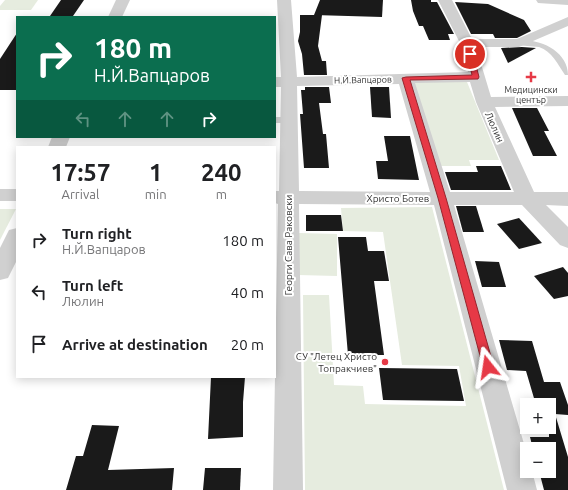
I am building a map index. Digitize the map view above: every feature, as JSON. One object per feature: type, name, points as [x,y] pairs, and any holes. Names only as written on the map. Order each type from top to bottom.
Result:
[{"type":"street","points":[[115,16],[123,0]]},
{"type":"street","name":"Георги Сава Раковски","points":[[284,0],[282,197],[288,490]]},
{"type":"street","name":"Люлин","points":[[445,0],[467,43],[484,102],[527,198],[568,240]]},
{"type":"street","points":[[543,0],[568,1]]},
{"type":"street","points":[[467,43],[519,43],[568,21]]},
{"type":"street","name":"Н.Й.Вапцаров","points":[[282,81],[476,77]]},
{"type":"street","points":[[406,78],[442,198],[522,490]]},
{"type":"street","points":[[484,102],[568,101]]},
{"type":"street","points":[[0,195],[16,195]]},
{"type":"street","name":"Христо Ботев","points":[[282,197],[568,199]]},
{"type":"street","points":[[0,272],[16,236]]},
{"type":"lane","points":[[519,43],[539,45],[552,49],[568,73]]},
{"type":"shaded area","points":[[5,0],[38,0],[31,10],[0,10],[0,6]]},
{"type":"shaded area","points":[[412,82],[467,82],[499,160],[469,160],[471,166],[437,166]]},
{"type":"shaded area","name":"СУ \"Летец Христо Топракчиев\"","points":[[432,207],[504,490],[305,490],[303,295],[329,295],[334,385],[363,386],[365,404],[466,406],[459,366],[402,365],[383,232],[343,231],[341,208]]},
{"type":"shaded area","points":[[0,209],[16,209],[0,240]]},
{"type":"shaded area","points":[[299,233],[337,234],[337,276],[298,275]]},
{"type":"building","points":[[61,0],[84,0],[73,16],[50,16]]},
{"type":"building","points":[[320,0],[383,0],[382,17],[314,15]]},
{"type":"building","points":[[411,0],[431,0],[431,2],[437,2],[454,34],[448,34],[450,40],[429,40],[423,26],[419,26],[413,11]]},
{"type":"building","points":[[455,2],[488,4],[524,20],[531,31],[517,38],[495,38],[493,34],[471,34]]},
{"type":"building","points":[[300,15],[322,15],[318,46],[322,61],[326,61],[327,75],[304,75],[302,54],[298,41],[300,32]]},
{"type":"building","points":[[16,35],[16,90],[0,90],[0,59]]},
{"type":"building","points":[[501,48],[536,48],[508,63]]},
{"type":"building","points":[[305,87],[329,87],[331,103],[319,103],[323,134],[326,134],[329,168],[304,168],[300,114],[303,114],[301,90],[305,90]]},
{"type":"building","points":[[370,87],[389,87],[391,118],[372,117]]},
{"type":"building","points":[[512,108],[537,108],[549,131],[544,131],[557,156],[533,156]]},
{"type":"building","points":[[384,136],[410,136],[419,180],[378,179],[376,161],[388,161]]},
{"type":"building","points":[[476,166],[501,166],[511,190],[451,190],[445,172],[478,172]]},
{"type":"building","points":[[456,206],[476,206],[484,232],[463,232]]},
{"type":"building","points":[[306,215],[341,215],[343,231],[306,231]]},
{"type":"building","points":[[519,218],[542,243],[519,249],[497,224]]},
{"type":"building","points":[[338,237],[366,237],[368,251],[384,251],[389,281],[374,281],[384,355],[348,355]]},
{"type":"building","points":[[475,261],[499,262],[506,287],[482,287]]},
{"type":"building","points":[[563,267],[568,273],[568,296],[554,299],[534,276]]},
{"type":"building","points":[[499,340],[532,341],[544,382],[560,382],[568,405],[568,415],[556,414],[556,398],[534,398],[526,371],[507,370]]},
{"type":"building","points":[[379,368],[457,369],[464,401],[383,400]]},
{"type":"building","points":[[211,378],[245,378],[243,437],[208,439]]},
{"type":"building","points":[[556,417],[568,457],[568,490],[544,490],[541,478],[556,478],[556,442],[531,442],[530,437],[549,437],[549,434],[556,434]]},
{"type":"building","points":[[92,425],[119,426],[108,470],[174,468],[172,490],[66,490],[76,456],[83,456]]},
{"type":"building","points":[[205,468],[241,468],[240,490],[203,490]]},
{"type":"place","name":"Медицински център","points":[[531,77]]},
{"type":"place","name":"СУ \"Летец Христо Топракчиев\"","points":[[385,362]]},
{"type":"route","points":[[470,54],[476,77],[406,78],[442,198],[488,367]]}]
